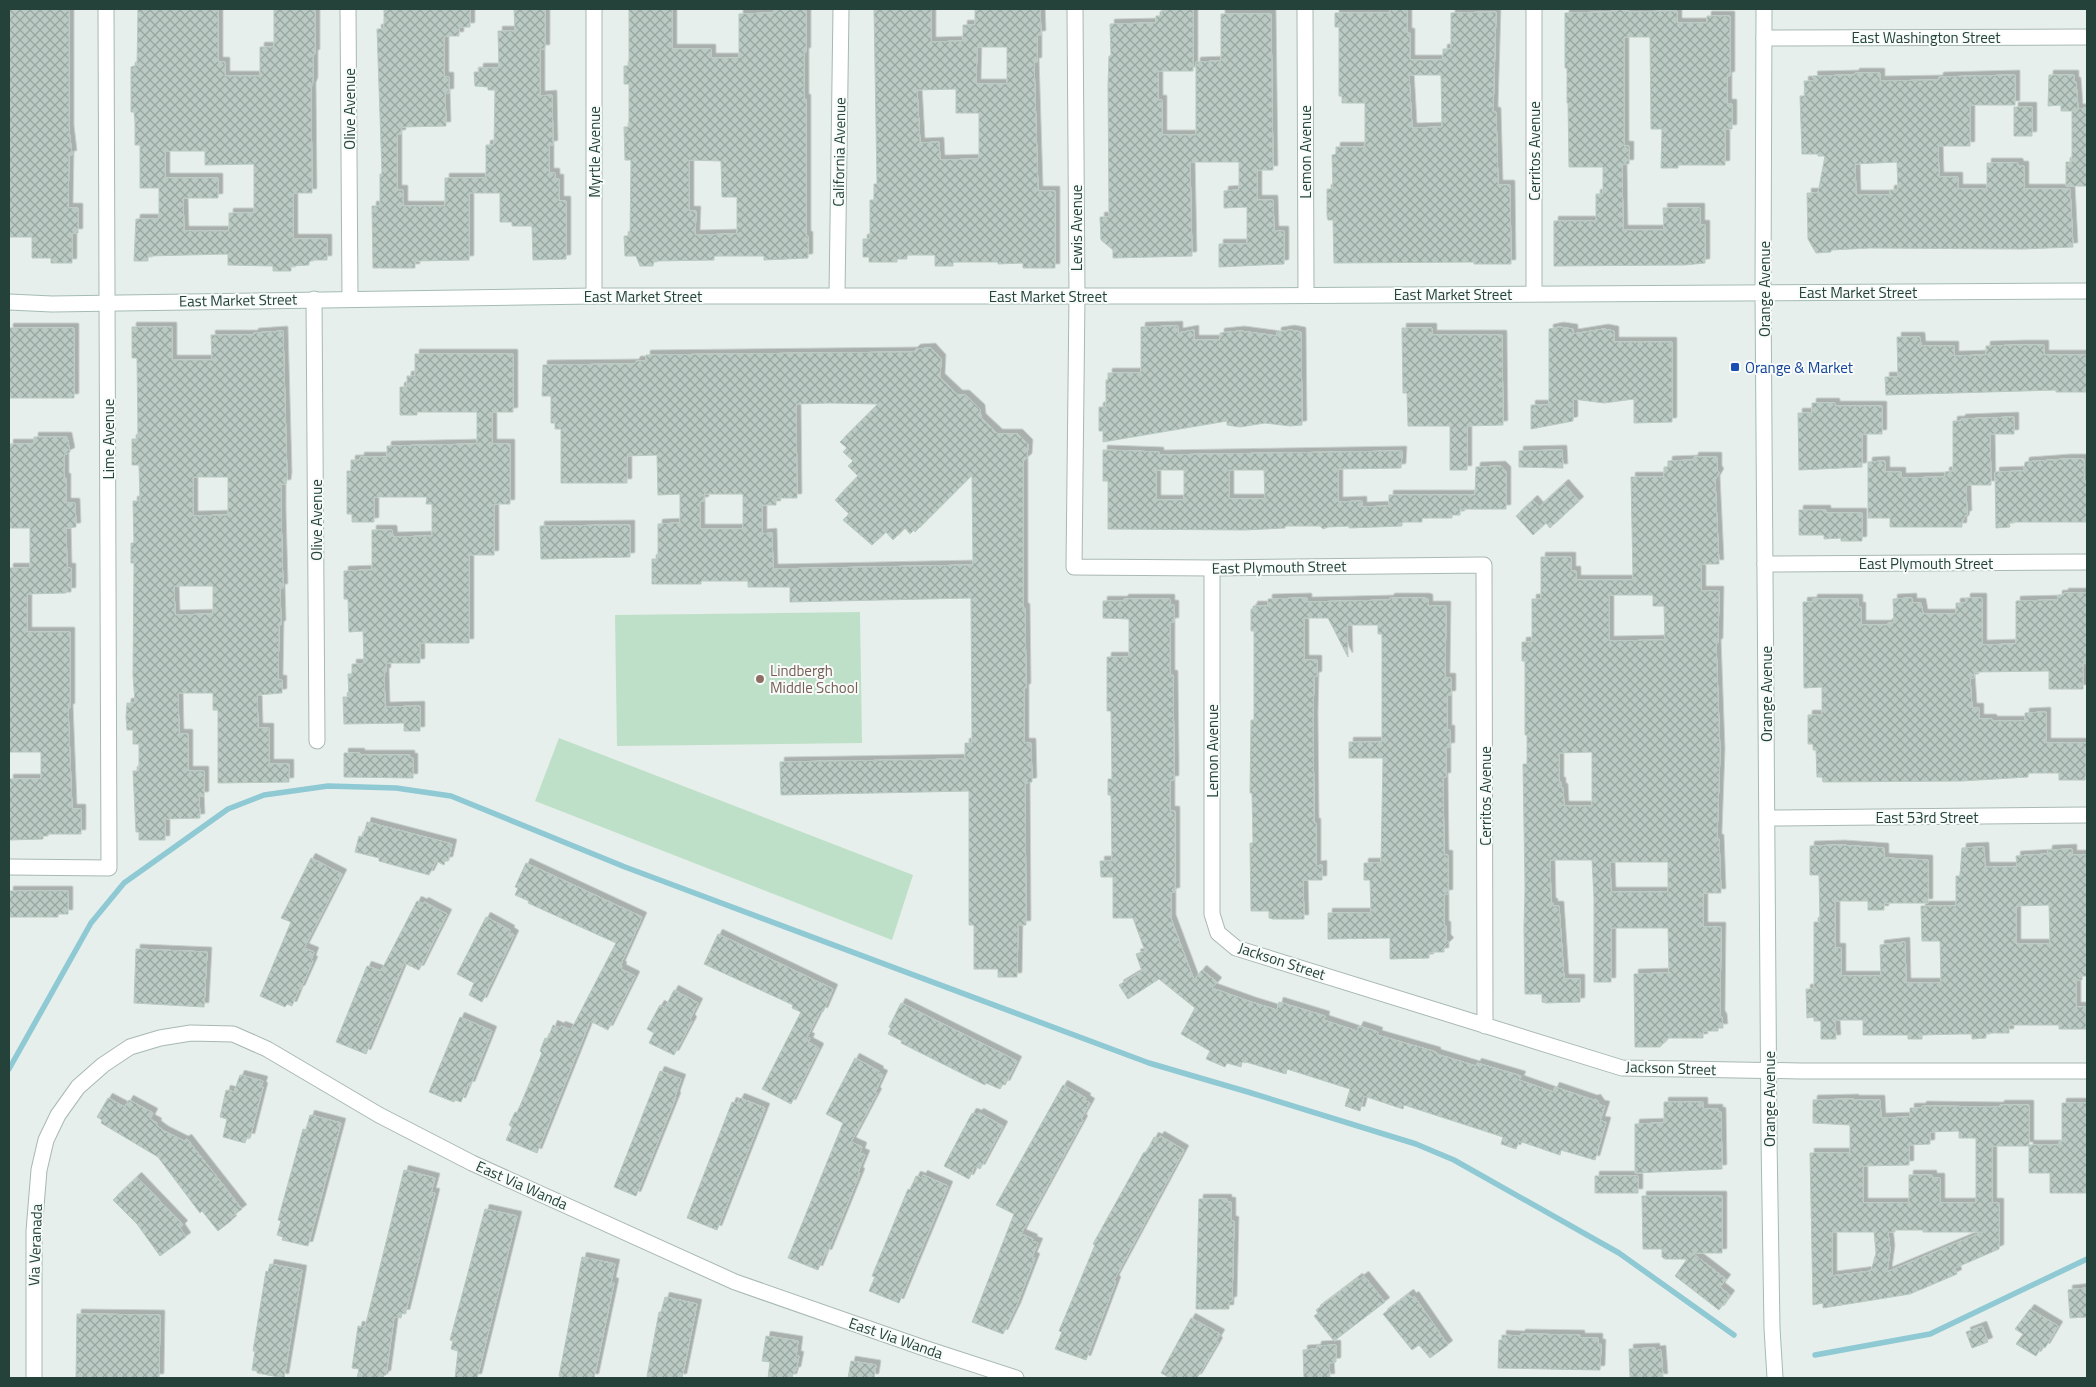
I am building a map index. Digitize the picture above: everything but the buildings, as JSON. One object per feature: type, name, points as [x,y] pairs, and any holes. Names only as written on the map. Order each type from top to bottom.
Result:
[{"type":"street","name":"Lime Avenue","points":[[9,867],[109,868],[106,9]]},
{"type":"street","name":"Olive Avenue","points":[[348,9],[350,298]]},
{"type":"street","name":"Myrtle Avenue","points":[[594,9],[594,296]]},
{"type":"street","name":"California Avenue","points":[[837,295],[841,9]]},
{"type":"street","name":"Lewis Avenue","points":[[1074,567],[1077,295],[1076,9]]},
{"type":"street","name":"Lemon Avenue","points":[[1305,9],[1306,295]]},
{"type":"street","name":"Cerritos Avenue","points":[[1534,9],[1534,293]]},
{"type":"street","name":"Orange Avenue","points":[[1764,9],[1763,292],[1769,1070],[1772,1328],[1775,1378]]},
{"type":"street","name":"East Washington Street","points":[[1764,38],[2087,37]]},
{"type":"street","name":"East Market Street","points":[[9,302],[594,296],[2087,291]]},
{"type":"street","name":"Olive Avenue","points":[[314,298],[317,740]]},
{"type":"street","name":"East Plymouth Street","points":[[1765,564],[2087,562]]},
{"type":"street","name":"Cerritos Avenue","points":[[1484,565],[1485,1026]]},
{"type":"street","name":"East Plymouth Street","points":[[1074,567],[1212,568],[1484,565]]},
{"type":"street","name":"Lemon Avenue","points":[[1212,568],[1212,914],[1218,934]]},
{"type":"street","name":"East 53rd Street","points":[[1767,818],[2087,815]]},
{"type":"street","name":"Jackson Street","points":[[1218,934],[1236,948],[1622,1068],[2087,1072]]},
{"type":"street","name":"East Via Wanda","points":[[58,1115],[78,1087],[103,1065],[130,1047],[160,1038],[191,1033],[233,1034],[266,1049],[379,1115],[472,1163],[736,1282],[1016,1378]]},
{"type":"street","name":"Via Veranada","points":[[34,1378],[34,1231],[39,1170],[46,1140],[58,1115]]},
{"type":"green space","points":[[860,612],[862,743],[617,746],[615,615]]},
{"type":"green space","points":[[559,738],[913,875],[892,940],[535,801]]},
{"type":"waterway","points":[[9,1069],[91,923],[124,883],[228,809],[264,795],[328,786],[396,788],[451,796],[625,867],[1149,1063],[1416,1144],[1454,1160],[1619,1253],[1734,1335]]},
{"type":"waterway","points":[[1815,1355],[1930,1334],[2087,1259]]},
{"type":"place","name":"Orange & Market","points":[[1735,367]]},
{"type":"place","name":"Lindbergh Middle School","points":[[760,679]]}]
